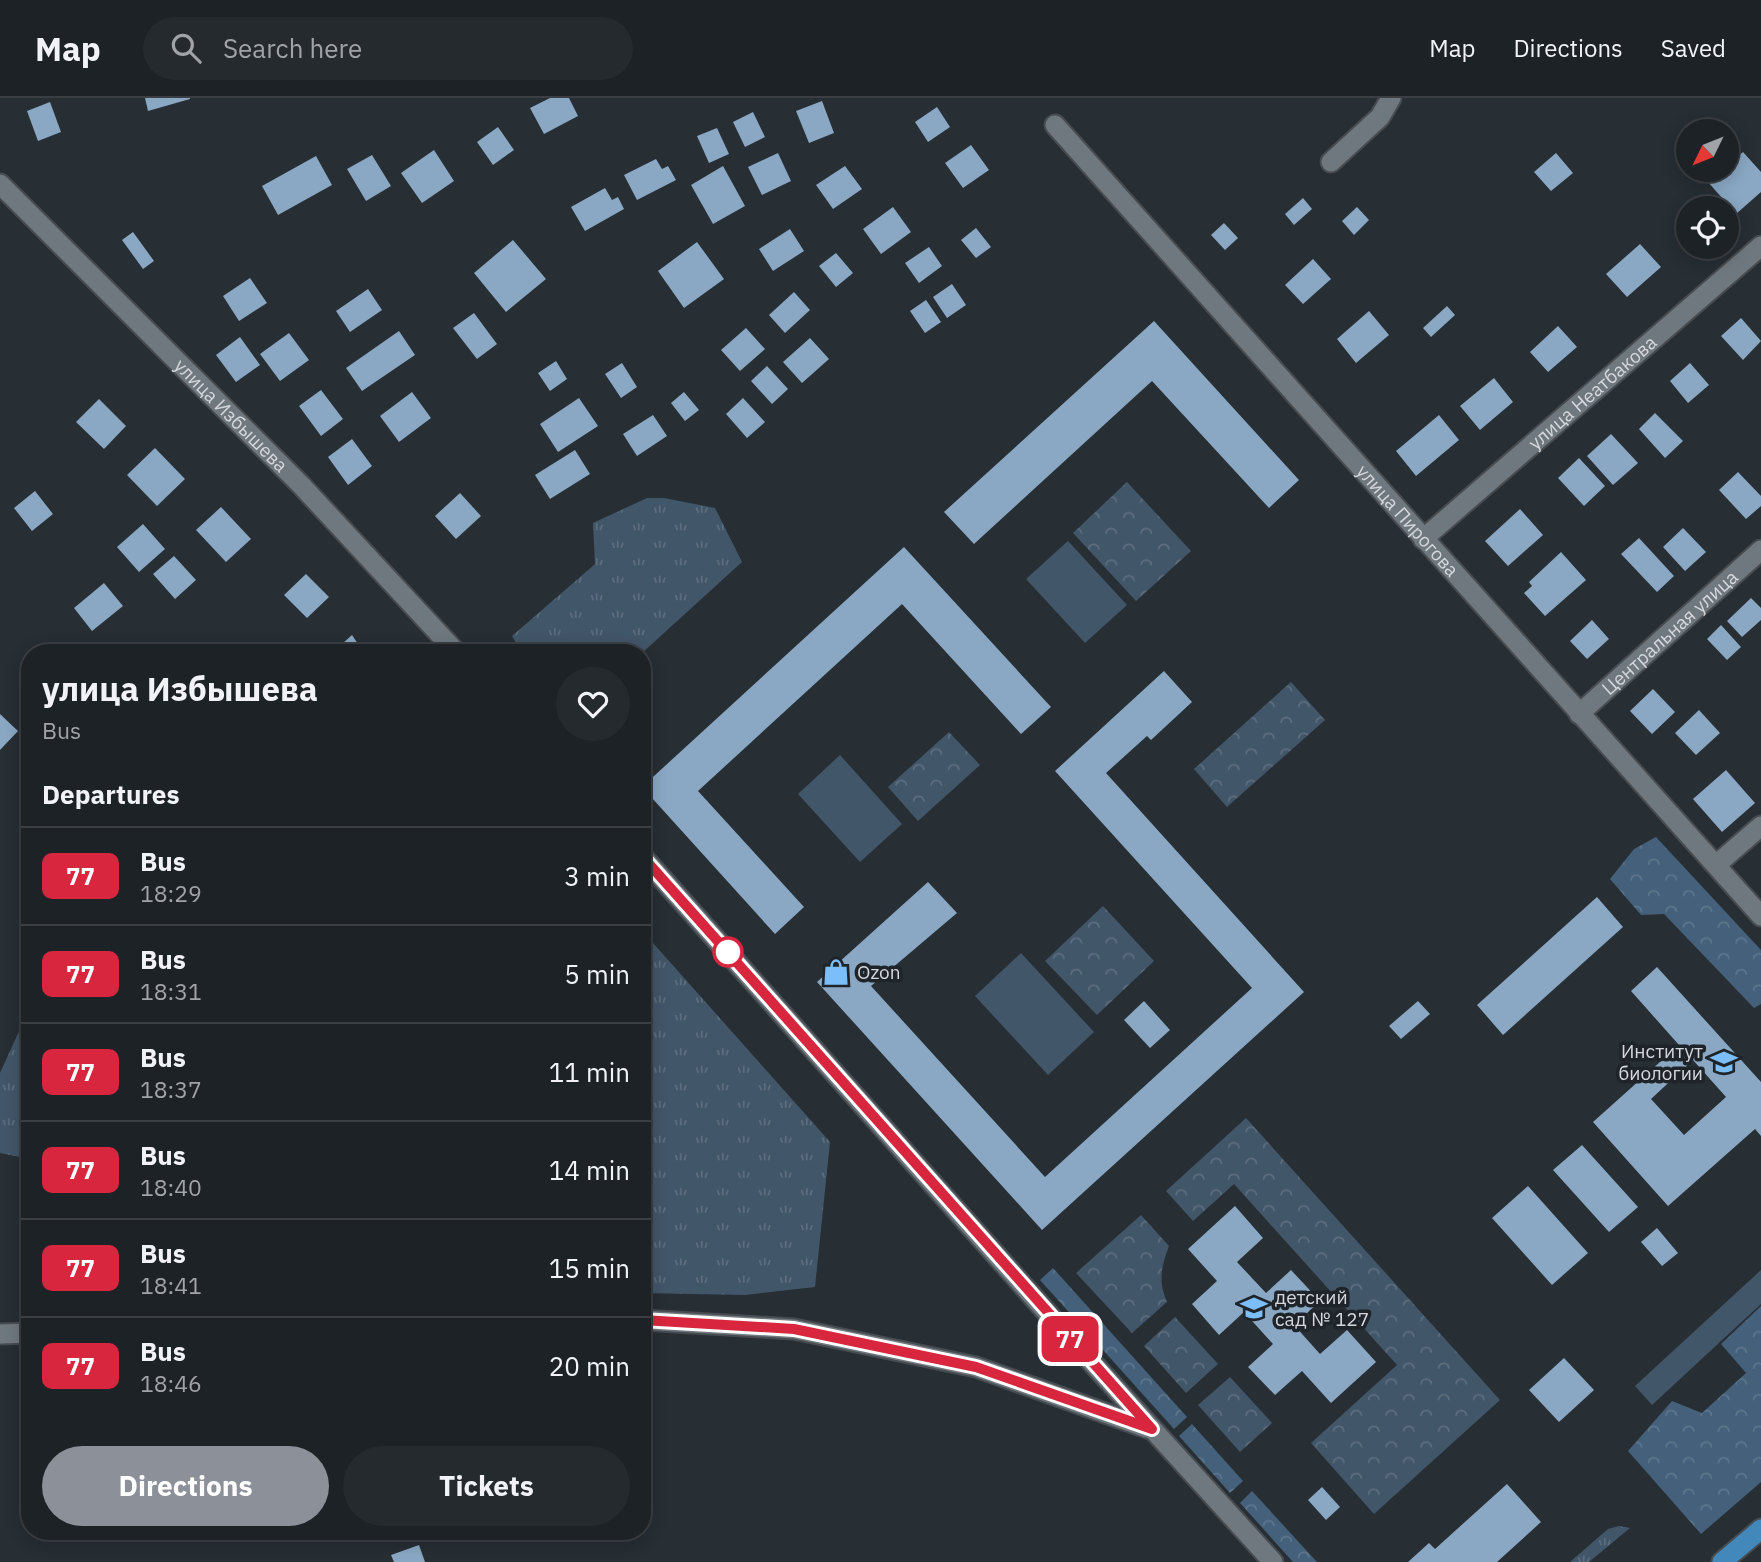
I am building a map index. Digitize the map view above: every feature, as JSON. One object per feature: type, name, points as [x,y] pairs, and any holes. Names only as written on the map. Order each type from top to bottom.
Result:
[{"type":"main road","points":[[1722,1562],[1761,1529]]},
{"type":"street","points":[[1331,162],[1380,117],[1391,98]]},
{"type":"street","name":"улица Пирогова","points":[[1055,125],[1761,916]]},
{"type":"street","name":"улица Избышева","points":[[0,184],[301,485],[449,644]]},
{"type":"street","name":"улица Неатбакова","points":[[1423,539],[1761,246]]},
{"type":"street","name":"Центральная улица","points":[[1579,714],[1761,550]]},
{"type":"street","points":[[1716,865],[1761,826]]},
{"type":"street","points":[[651,866],[1273,1562]]},
{"type":"street","points":[[651,1321],[794,1329],[976,1367],[1152,1429]]},
{"type":"street","points":[[0,1335],[21,1334]]},
{"type":"green space","points":[[1127,482],[1191,551],[1136,601],[1073,533]]},
{"type":"green space","points":[[647,498],[664,498],[715,508],[742,562],[651,645],[517,644],[512,636],[595,564],[593,523]]},
{"type":"green space","points":[[1068,541],[1127,605],[1085,643],[1026,579]]},
{"type":"green space","points":[[1291,682],[1325,720],[1227,807],[1194,769]]},
{"type":"green space","points":[[949,732],[980,765],[918,821],[888,787]]},
{"type":"green space","points":[[840,755],[902,824],[860,862],[798,794]]},
{"type":"green space","points":[[1656,837],[1761,950],[1761,1004],[1754,1008],[1664,914],[1641,915],[1610,879],[1634,849]]},
{"type":"green space","points":[[1103,906],[1154,961],[1097,1015],[1045,961]]},
{"type":"green space","points":[[653,943],[830,1142],[815,1287],[745,1295],[651,1293]]},
{"type":"green space","points":[[1021,953],[1094,1032],[1048,1075],[975,996]]},
{"type":"green space","points":[[21,1027],[21,1157],[0,1153],[0,1073]]},
{"type":"green space","points":[[1246,1118],[1500,1400],[1374,1514],[1311,1443],[1397,1365],[1234,1184],[1193,1221],[1166,1191]]},
{"type":"green space","points":[[1141,1215],[1169,1246],[1162,1274],[1162,1287],[1167,1302],[1132,1333],[1076,1273]]},
{"type":"green space","points":[[1053,1268],[1187,1417],[1174,1429],[1040,1280]]},
{"type":"green space","points":[[1761,1270],[1761,1304],[1652,1405],[1635,1386]]},
{"type":"green space","points":[[1761,1306],[1761,1482],[1701,1534],[1628,1451],[1672,1401],[1702,1413],[1746,1373],[1721,1344]]},
{"type":"green space","points":[[1175,1317],[1218,1364],[1186,1393],[1144,1346]]},
{"type":"green space","points":[[1230,1377],[1272,1423],[1240,1452],[1198,1405]]},
{"type":"green space","points":[[1192,1424],[1243,1481],[1230,1493],[1179,1436]]},
{"type":"green space","points":[[1252,1491],[1317,1562],[1293,1562],[1240,1503]]},
{"type":"green space","points":[[1619,1526],[1630,1528],[1589,1562],[1570,1562],[1608,1529]]},
{"type":"building","points":[[145,98],[190,98],[190,99],[148,111]]},
{"type":"building","points":[[550,98],[569,98],[578,116],[544,134],[530,108]]},
{"type":"building","points":[[822,101],[834,133],[809,143],[796,111]]},
{"type":"building","points":[[50,102],[61,132],[38,141],[27,111]]},
{"type":"building","points":[[937,107],[950,127],[928,142],[915,122]]},
{"type":"building","points":[[753,112],[765,137],[745,147],[733,122]]},
{"type":"building","points":[[498,127],[514,150],[493,165],[477,142]]},
{"type":"building","points":[[717,128],[729,154],[709,163],[697,136]]},
{"type":"building","points":[[971,145],[989,170],[963,188],[945,163]]},
{"type":"building","points":[[434,150],[454,181],[422,203],[401,173]]},
{"type":"building","points":[[1743,152],[1761,172],[1761,192],[1739,211],[1739,196],[1720,196],[1708,182],[1740,182],[1740,154]]},
{"type":"building","points":[[778,153],[791,181],[762,195],[748,167]]},
{"type":"building","points":[[1556,153],[1573,173],[1551,191],[1534,172]]},
{"type":"building","points":[[372,155],[391,186],[366,201],[347,169]]},
{"type":"building","points":[[316,156],[332,185],[278,215],[262,186]]},
{"type":"building","points":[[656,159],[662,169],[668,166],[676,180],[637,200],[624,175]]},
{"type":"building","points":[[723,166],[745,206],[713,224],[691,185]]},
{"type":"building","points":[[845,166],[862,189],[833,209],[816,185]]},
{"type":"building","points":[[605,188],[612,200],[618,197],[624,209],[585,231],[571,207]]},
{"type":"building","points":[[1303,198],[1312,209],[1294,225],[1285,214]]},
{"type":"building","points":[[893,207],[911,232],[881,254],[863,229]]},
{"type":"building","points":[[1357,207],[1369,220],[1354,235],[1342,221]]},
{"type":"building","points":[[1224,223],[1238,238],[1225,250],[1211,235]]},
{"type":"building","points":[[976,228],[991,247],[976,258],[961,240]]},
{"type":"building","points":[[790,229],[804,251],[773,271],[759,249]]},
{"type":"building","points":[[133,232],[154,261],[143,269],[122,240]]},
{"type":"building","points":[[513,240],[546,279],[506,312],[474,273]]},
{"type":"building","points":[[697,242],[724,279],[684,308],[658,271]]},
{"type":"building","points":[[1640,244],[1661,267],[1627,297],[1606,274]]},
{"type":"building","points":[[929,247],[942,266],[919,283],[905,263]]},
{"type":"building","points":[[836,253],[853,273],[836,287],[819,266]]},
{"type":"building","points":[[1313,259],[1331,279],[1303,304],[1285,285]]},
{"type":"building","points":[[250,278],[267,303],[239,321],[223,296]]},
{"type":"building","points":[[952,284],[966,305],[947,318],[933,297]]},
{"type":"building","points":[[368,289],[382,310],[350,332],[336,311]]},
{"type":"building","points":[[794,292],[810,310],[785,333],[769,315]]},
{"type":"building","points":[[926,300],[941,322],[925,333],[910,311]]},
{"type":"building","points":[[1447,306],[1455,315],[1431,337],[1423,328]]},
{"type":"building","points":[[1369,311],[1389,335],[1356,363],[1337,339]]},
{"type":"building","points":[[474,313],[497,344],[477,359],[453,328]]},
{"type":"building","points":[[1741,318],[1761,341],[1743,360],[1721,336]]},
{"type":"building","points":[[1154,321],[1299,480],[1269,508],[1152,381],[974,544],[944,512]]},
{"type":"building","points":[[1558,326],[1577,347],[1548,372],[1530,352]]},
{"type":"building","points":[[746,328],[765,349],[740,371],[721,350]]},
{"type":"building","points":[[399,331],[415,355],[362,391],[346,368]]},
{"type":"building","points":[[289,333],[309,360],[280,381],[260,354]]},
{"type":"building","points":[[240,337],[260,365],[236,382],[216,355]]},
{"type":"building","points":[[810,338],[829,359],[802,383],[783,362]]},
{"type":"building","points":[[556,361],[567,379],[550,391],[538,373]]},
{"type":"building","points":[[622,363],[637,387],[621,398],[605,374]]},
{"type":"building","points":[[1690,363],[1709,385],[1688,403],[1670,381]]},
{"type":"building","points":[[767,366],[788,389],[772,404],[751,381]]},
{"type":"building","points":[[1494,378],[1513,402],[1480,430],[1460,406]]},
{"type":"building","points":[[321,390],[343,419],[321,436],[299,406]]},
{"type":"building","points":[[412,392],[431,418],[399,442],[380,416]]},
{"type":"building","points":[[684,392],[699,410],[685,421],[671,403]]},
{"type":"building","points":[[579,398],[598,426],[558,452],[540,424]]},
{"type":"building","points":[[743,398],[765,422],[747,438],[726,414]]},
{"type":"building","points":[[99,399],[126,426],[104,449],[76,422]]},
{"type":"building","points":[[1655,413],[1683,441],[1665,458],[1639,429]]},
{"type":"building","points":[[653,415],[667,436],[637,456],[623,434]]},
{"type":"building","points":[[1439,415],[1459,440],[1416,476],[1396,451]]},
{"type":"building","points":[[1611,434],[1638,463],[1613,485],[1587,456]]},
{"type":"building","points":[[352,439],[372,466],[348,485],[328,457]]},
{"type":"building","points":[[155,448],[185,479],[157,506],[127,475]]},
{"type":"building","points":[[575,450],[590,474],[550,499],[535,475]]},
{"type":"building","points":[[1579,458],[1605,486],[1584,506],[1558,478]]},
{"type":"building","points":[[1738,472],[1761,496],[1761,506],[1746,519],[1719,490]]},
{"type":"building","points":[[35,491],[53,514],[32,531],[14,508]]},
{"type":"building","points":[[460,493],[481,516],[456,539],[435,516]]},
{"type":"building","points":[[221,507],[251,539],[226,562],[196,530]]},
{"type":"building","points":[[1520,509],[1543,535],[1508,566],[1485,541]]},
{"type":"building","points":[[143,524],[165,549],[139,572],[117,547]]},
{"type":"building","points":[[1683,528],[1706,552],[1685,571],[1663,547]]},
{"type":"building","points":[[1639,538],[1674,576],[1657,592],[1621,554]]},
{"type":"building","points":[[904,547],[1051,707],[1021,734],[902,604],[698,791],[804,907],[775,934],[651,797],[651,779]]},
{"type":"building","points":[[1561,552],[1586,580],[1545,616],[1524,593],[1532,586],[1529,582]]},
{"type":"building","points":[[174,556],[196,580],[175,599],[153,574]]},
{"type":"building","points":[[306,574],[329,597],[307,618],[284,595]]},
{"type":"building","points":[[104,583],[123,606],[92,631],[74,608]]},
{"type":"building","points":[[1751,598],[1761,608],[1761,620],[1742,637],[1727,621]]},
{"type":"building","points":[[1592,620],[1609,639],[1587,659],[1570,641]]},
{"type":"building","points":[[1721,625],[1741,647],[1727,660],[1707,639]]},
{"type":"building","points":[[352,635],[358,644],[342,644]]},
{"type":"building","points":[[1164,671],[1192,702],[1151,740],[1147,736],[1106,773],[1304,992],[1042,1230],[817,982],[928,882],[957,913],[871,986],[1045,1177],[1252,988],[1055,771]]},
{"type":"building","points":[[1653,689],[1675,712],[1652,734],[1630,711]]},
{"type":"building","points":[[1699,710],[1720,733],[1696,755],[1675,733]]},
{"type":"building","points":[[0,714],[18,731],[0,750]]},
{"type":"building","points":[[1726,770],[1755,803],[1722,832],[1693,799]]},
{"type":"building","points":[[1597,897],[1623,927],[1503,1035],[1477,1005]]},
{"type":"building","points":[[1657,967],[1761,1082],[1761,1136],[1755,1129],[1668,1206],[1593,1122],[1679,1045],[1631,991]],"holes":[[[1693,1060],[1726,1097],[1684,1135],[1651,1099]]]},
{"type":"building","points":[[1144,1001],[1170,1030],[1150,1048],[1124,1020]]},
{"type":"building","points":[[1418,1001],[1430,1014],[1401,1039],[1389,1026]]},
{"type":"building","points":[[1582,1145],[1638,1207],[1609,1232],[1553,1170]]},
{"type":"building","points":[[1528,1186],[1588,1253],[1552,1285],[1492,1218]]},
{"type":"building","name":"детский сад № 127","points":[[1235,1206],[1263,1238],[1237,1262],[1266,1293],[1291,1270],[1320,1301],[1294,1325],[1320,1354],[1347,1330],[1376,1362],[1331,1403],[1302,1371],[1275,1395],[1248,1367],[1273,1344],[1244,1312],[1219,1335],[1192,1304],[1217,1281],[1188,1249]]},
{"type":"building","points":[[1657,1228],[1678,1253],[1662,1266],[1641,1242]]},
{"type":"building","points":[[1564,1358],[1594,1390],[1559,1422],[1529,1390]]},
{"type":"building","points":[[1507,1484],[1541,1522],[1497,1562],[1408,1562],[1429,1543],[1435,1549]]},
{"type":"building","points":[[1322,1487],[1340,1507],[1326,1520],[1308,1500]]},
{"type":"building","points":[[419,1545],[425,1562],[394,1562],[391,1555]]},
{"type":"bus line","name":"77","points":[[651,866],[1152,1429],[976,1367],[794,1329],[651,1321]]},
{"type":"place","name":"Ozon","points":[[836,972]]},
{"type":"place","name":"Институт биологии","points":[[1724,1062]]},
{"type":"place","name":"детский сад № 127","points":[[1254,1308]]}]
